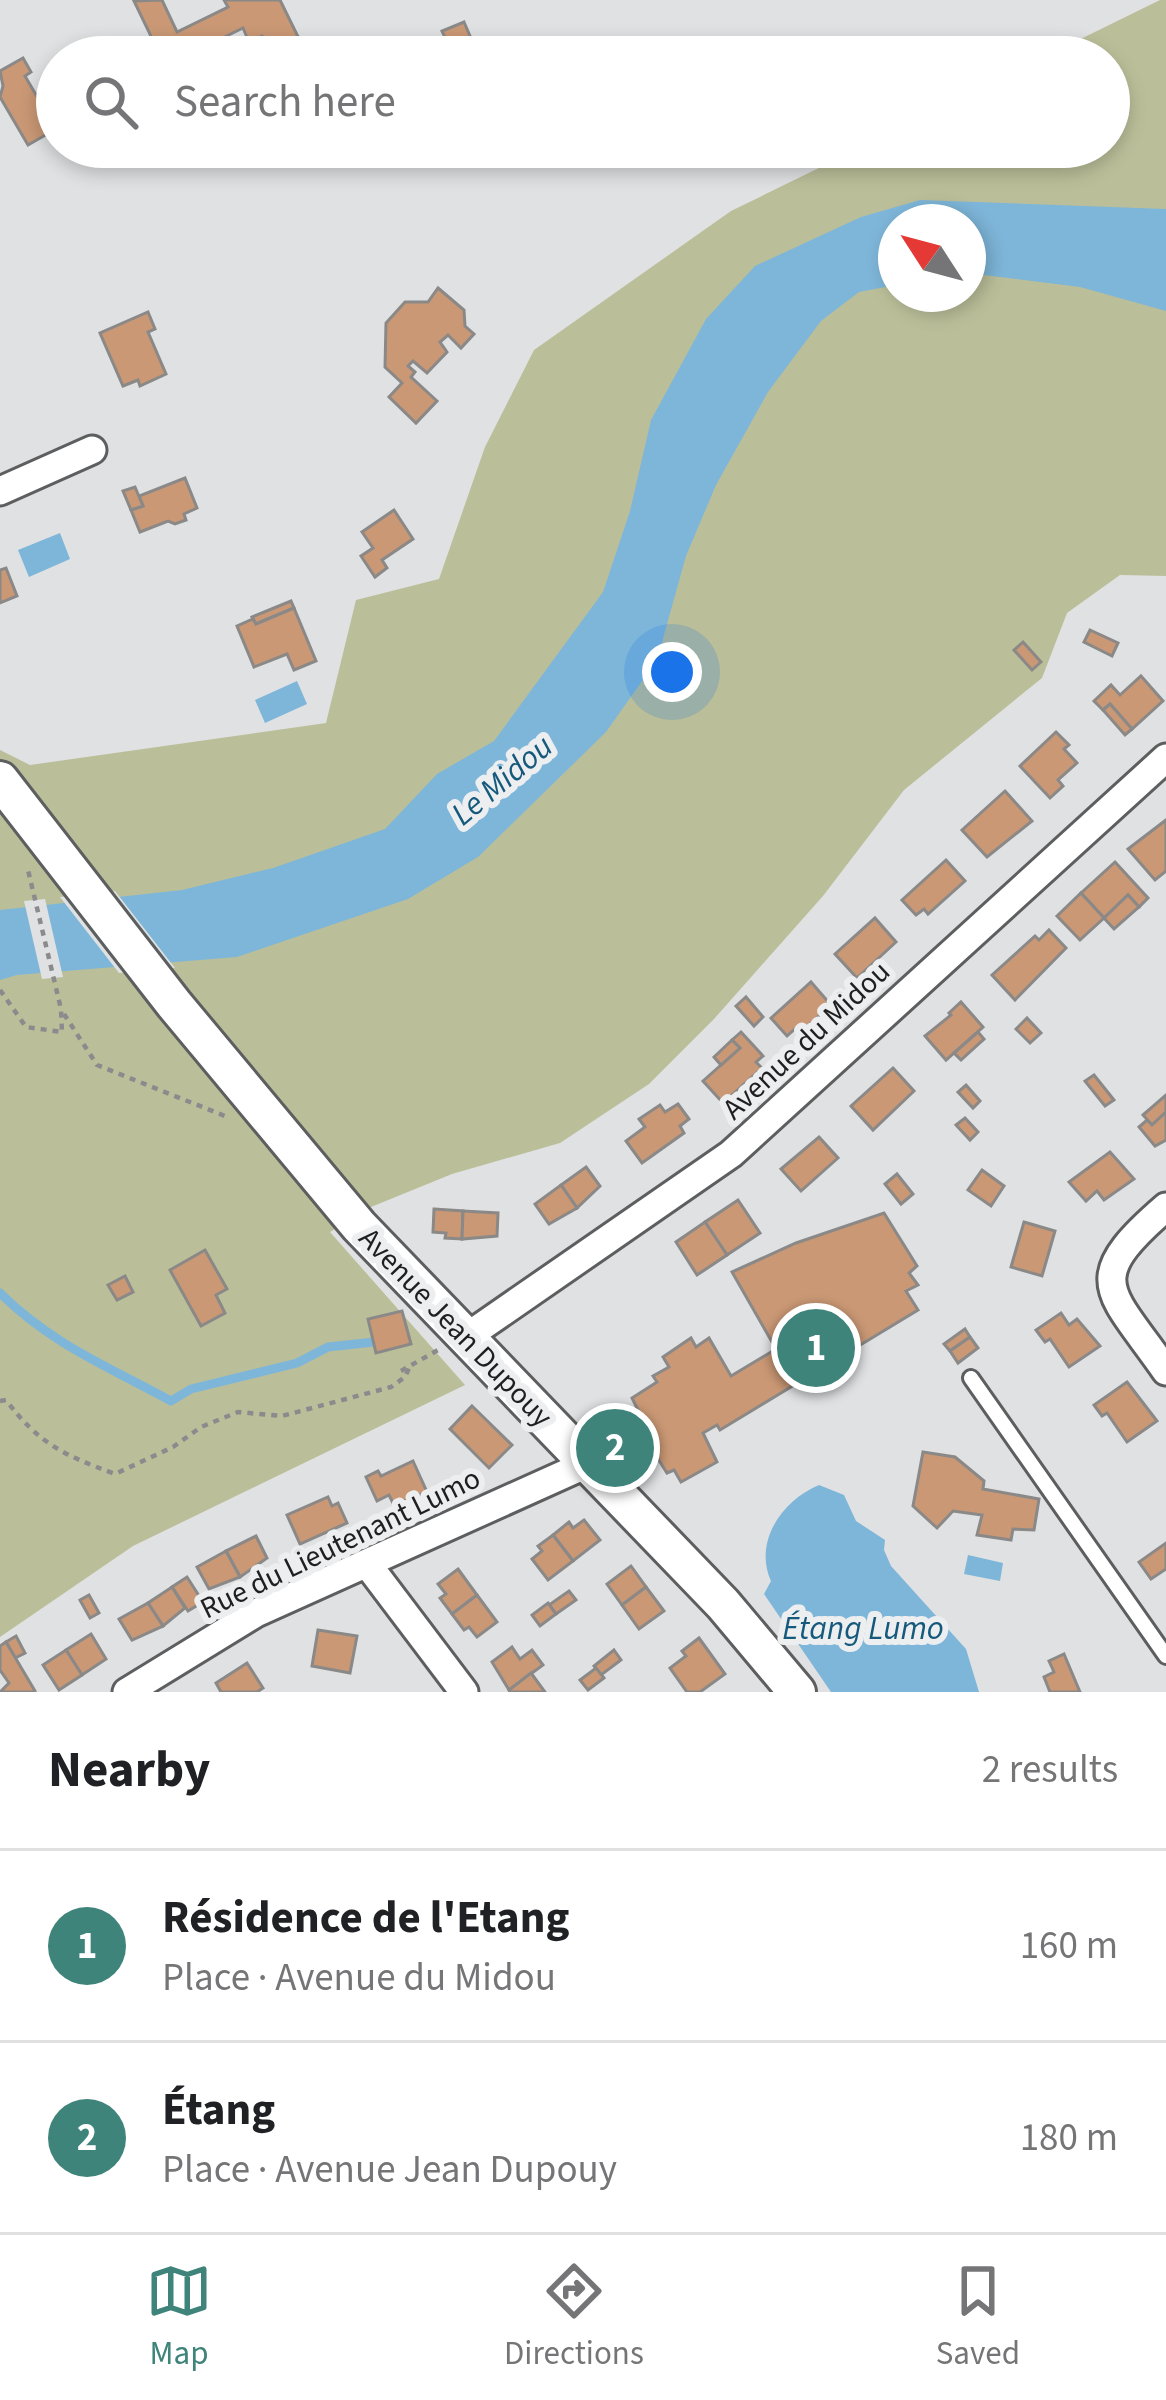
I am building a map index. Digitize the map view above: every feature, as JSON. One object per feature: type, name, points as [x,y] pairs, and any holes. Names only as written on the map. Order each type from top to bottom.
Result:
[{"type":"street","points":[[0,490],[92,450]]},
{"type":"street","name":"Avenue du Midou","points":[[463,1336],[731,1154],[1166,758]]},
{"type":"street","name":"Avenue Jean Dupouy","points":[[0,780],[174,1004],[358,1226],[723,1604],[797,1692]]},
{"type":"street","points":[[1166,1207],[1120,1249],[1110,1271],[1124,1311],[1166,1371]]},
{"type":"street","name":"Rue du Lieutenant Lumo","points":[[127,1692],[256,1613],[587,1464]]},
{"type":"street","points":[[368,1565],[464,1692]]},
{"type":"lane","points":[[970,1378],[1166,1656]]},
{"type":"path","points":[[0,989],[26,1027],[62,1032],[61,1009],[23,850],[34,825]]},
{"type":"path","points":[[61,1009],[97,1065],[241,1122],[271,1121]]},
{"type":"path","points":[[401,1371],[463,1336]]},
{"type":"path","points":[[0,1401],[5,1400],[31,1433],[74,1459],[115,1474],[238,1412],[282,1416],[391,1387],[405,1377],[410,1366]]},
{"type":"green space","points":[[1166,0],[1166,576],[1120,575],[1067,613],[1042,678],[904,790],[823,896],[649,1084],[560,1143],[452,1174],[371,1207],[330,1232],[465,1385],[133,1546],[0,1637],[0,750],[30,765],[326,723],[356,600],[439,579],[485,447],[534,350],[731,211],[819,168],[1130,168],[1130,36],[1087,36]]},
{"type":"water","points":[[920,200],[1166,209],[1166,311],[1080,287],[986,275],[986,204],[906,204]]},
{"type":"water","name":"Le Midou","points":[[878,212],[878,288],[859,292],[821,321],[768,392],[716,485],[686,556],[657,660],[606,732],[478,857],[408,899],[237,957],[0,980],[0,910],[182,890],[273,868],[385,829],[437,774],[494,741],[603,592],[630,511],[651,420],[706,319],[755,266]]},
{"type":"water","points":[[60,533],[70,559],[29,577],[18,550]]},
{"type":"water","points":[[297,681],[307,704],[265,723],[255,700]]},
{"type":"water","name":"Étang Lumo","points":[[819,1485],[844,1495],[856,1521],[885,1540],[891,1566],[966,1649],[979,1692],[831,1692],[764,1594],[771,1581],[766,1551],[775,1524],[794,1501]]},
{"type":"water","points":[[968,1555],[1003,1563],[1000,1581],[964,1574]]},
{"type":"pier","points":[[115,891],[175,968],[119,973],[60,897]]},
{"type":"pier","points":[[45,899],[63,977],[42,979],[24,901]]},
{"type":"building","points":[[162,0],[177,32],[228,7],[224,0],[280,0],[298,36],[246,36],[243,28],[227,36],[151,36],[134,1]]},
{"type":"building","points":[[464,22],[470,36],[444,36],[442,31]]},
{"type":"building","points":[[23,58],[31,72],[25,76],[36,95],[36,140],[28,145],[0,97],[0,71]]},
{"type":"building","points":[[438,288],[464,310],[465,326],[474,334],[461,348],[448,335],[440,342],[447,352],[427,373],[413,361],[408,366],[415,372],[411,377],[437,401],[416,423],[389,397],[402,383],[385,367],[386,323],[405,302],[428,302]]},
{"type":"building","points":[[148,312],[155,329],[148,332],[166,374],[140,386],[138,380],[123,386],[100,333]]},
{"type":"building","points":[[185,478],[197,508],[184,514],[186,520],[140,532],[131,510],[143,506],[139,496]]},
{"type":"building","points":[[135,487],[143,506],[131,510],[123,491]]},
{"type":"building","points":[[394,510],[413,539],[382,560],[387,568],[375,577],[361,556],[373,548],[362,532]]},
{"type":"building","points":[[6,568],[17,596],[0,603],[0,570]]},
{"type":"building","points":[[291,601],[294,608],[256,624],[252,617]]},
{"type":"building","points":[[294,608],[316,661],[294,670],[287,654],[254,667],[237,626],[253,619],[256,624]]},
{"type":"building","points":[[1090,630],[1118,643],[1112,656],[1084,642]]},
{"type":"building","points":[[1023,642],[1041,662],[1032,670],[1014,650]]},
{"type":"building","points":[[1141,676],[1163,701],[1132,729],[1110,704],[1103,710],[1094,701],[1111,685],[1120,695]]},
{"type":"building","points":[[1110,704],[1132,729],[1125,735],[1103,710]]},
{"type":"building","points":[[1056,732],[1077,763],[1058,780],[1063,786],[1050,798],[1020,766]]},
{"type":"building","points":[[1005,791],[1032,821],[987,857],[962,830]]},
{"type":"building","points":[[1166,820],[1166,871],[1155,880],[1128,849]]},
{"type":"building","points":[[946,860],[965,881],[928,914],[924,909],[916,915],[902,900]]},
{"type":"building","points":[[1115,862],[1148,898],[1139,907],[1128,895],[1104,918],[1081,893]]},
{"type":"building","points":[[1081,893],[1104,918],[1080,940],[1057,916]]},
{"type":"building","points":[[1128,895],[1139,907],[1114,929],[1104,918]]},
{"type":"building","points":[[875,918],[896,942],[857,978],[835,954]]},
{"type":"building","points":[[1049,930],[1066,948],[1015,1000],[992,975],[1035,936],[1039,940]]},
{"type":"building","points":[[811,982],[831,1005],[800,1033],[796,1028],[787,1036],[771,1018]]},
{"type":"building","points":[[746,997],[763,1017],[754,1026],[736,1006]]},
{"type":"building","points":[[961,1002],[983,1027],[946,1060],[925,1036]]},
{"type":"building","points":[[1027,1018],[1041,1033],[1030,1043],[1016,1029]]},
{"type":"building","points":[[741,1032],[763,1056],[756,1062],[762,1068],[723,1103],[703,1081],[740,1048],[732,1040]]},
{"type":"building","points":[[978,1032],[984,1039],[961,1060],[954,1053]]},
{"type":"building","points":[[732,1040],[740,1048],[721,1065],[714,1057]]},
{"type":"building","points":[[893,1068],[914,1091],[873,1130],[851,1106]]},
{"type":"building","points":[[1094,1075],[1114,1100],[1105,1106],[1085,1081]]},
{"type":"building","points":[[966,1085],[980,1101],[973,1108],[958,1092]]},
{"type":"building","points":[[1166,1095],[1166,1112],[1152,1125],[1143,1115]]},
{"type":"building","points":[[678,1104],[689,1119],[680,1126],[684,1133],[642,1163],[626,1141],[645,1127],[639,1119],[660,1105],[665,1112]]},
{"type":"building","points":[[1166,1112],[1166,1140],[1155,1146],[1139,1127],[1147,1120],[1152,1125]]},
{"type":"building","points":[[965,1118],[978,1132],[970,1140],[956,1125]]},
{"type":"building","points":[[819,1137],[838,1158],[801,1191],[781,1169]]},
{"type":"building","points":[[1110,1152],[1134,1179],[1104,1200],[1097,1191],[1086,1201],[1069,1182]]},
{"type":"building","points":[[586,1167],[600,1186],[577,1208],[561,1185]]},
{"type":"building","points":[[982,1170],[1004,1186],[991,1206],[968,1190]]},
{"type":"building","points":[[897,1174],[913,1194],[901,1204],[885,1184]]},
{"type":"building","points":[[561,1185],[577,1208],[549,1224],[535,1204]]},
{"type":"building","points":[[738,1200],[760,1233],[727,1255],[705,1222]]},
{"type":"building","points":[[434,1209],[463,1211],[462,1239],[433,1232]]},
{"type":"building","points":[[463,1211],[498,1213],[497,1236],[462,1239]]},
{"type":"building","points":[[884,1213],[917,1266],[909,1273],[918,1285],[906,1291],[918,1310],[720,1430],[717,1425],[703,1433],[717,1462],[681,1482],[674,1470],[667,1473],[650,1446],[655,1444],[632,1398],[657,1382],[653,1376],[669,1367],[663,1357],[691,1338],[696,1347],[709,1338],[731,1376],[776,1349],[732,1272],[796,1243]]},
{"type":"building","points":[[705,1222],[727,1255],[697,1275],[676,1242]]},
{"type":"building","points":[[1024,1222],[1055,1231],[1042,1276],[1011,1267]]},
{"type":"building","points":[[205,1250],[227,1289],[216,1295],[225,1313],[201,1326],[170,1270]]},
{"type":"building","points":[[125,1276],[133,1292],[117,1300],[108,1285]]},
{"type":"building","points":[[402,1311],[411,1344],[376,1353],[368,1319]]},
{"type":"building","points":[[1061,1313],[1069,1325],[1077,1319],[1100,1346],[1069,1367],[1050,1339],[1045,1342],[1036,1330]]},
{"type":"building","points":[[965,1329],[970,1337],[950,1351],[944,1344]]},
{"type":"building","points":[[970,1337],[978,1348],[958,1363],[950,1351]]},
{"type":"building","points":[[1127,1382],[1157,1421],[1127,1442],[1107,1413],[1102,1416],[1094,1405]]},
{"type":"building","points":[[472,1406],[512,1445],[489,1468],[450,1429]]},
{"type":"building","points":[[615,1437],[626,1449],[616,1459],[604,1448]]},
{"type":"building","points":[[923,1452],[955,1457],[984,1481],[983,1489],[1039,1499],[1034,1530],[1013,1529],[1011,1540],[977,1535],[982,1515],[953,1511],[937,1528],[913,1506]]},
{"type":"building","points":[[413,1461],[427,1492],[394,1505],[389,1495],[377,1501],[366,1477],[378,1471],[381,1476]]},
{"type":"building","points":[[328,1497],[332,1506],[338,1503],[347,1523],[300,1544],[287,1515]]},
{"type":"building","points":[[584,1520],[600,1540],[573,1561],[553,1535],[569,1522],[573,1528]]},
{"type":"building","points":[[553,1535],[573,1561],[548,1580],[532,1559],[542,1551],[538,1546]]},
{"type":"building","points":[[256,1536],[267,1558],[240,1577],[226,1551]]},
{"type":"building","points":[[1166,1543],[1166,1569],[1151,1579],[1139,1562]]},
{"type":"building","points":[[226,1551],[240,1577],[209,1589],[197,1567]]},
{"type":"building","points":[[631,1566],[646,1587],[622,1605],[607,1584]]},
{"type":"building","points":[[458,1569],[477,1595],[452,1614],[440,1598],[446,1594],[438,1584]]},
{"type":"building","points":[[187,1577],[203,1602],[188,1611],[172,1587]]},
{"type":"building","points":[[172,1587],[185,1608],[163,1626],[148,1603]]},
{"type":"building","points":[[646,1587],[664,1611],[639,1629],[622,1605]]},
{"type":"building","points":[[569,1591],[576,1600],[556,1614],[549,1605]]},
{"type":"building","points":[[89,1595],[99,1613],[90,1618],[80,1600]]},
{"type":"building","points":[[477,1595],[497,1622],[477,1637],[469,1627],[464,1630],[452,1614]]},
{"type":"building","points":[[148,1603],[163,1626],[132,1640],[119,1619]]},
{"type":"building","points":[[548,1603],[556,1614],[540,1626],[532,1615]]},
{"type":"building","points":[[318,1630],[357,1636],[350,1673],[312,1666]]},
{"type":"building","points":[[91,1634],[106,1659],[82,1675],[66,1650]]},
{"type":"building","points":[[16,1636],[25,1653],[15,1658],[6,1642]]},
{"type":"building","points":[[699,1638],[725,1674],[700,1692],[687,1692],[670,1668]]},
{"type":"building","points":[[6,1642],[34,1692],[0,1692],[9,1683],[0,1670],[0,1646]]},
{"type":"building","points":[[512,1647],[520,1659],[532,1650],[543,1665],[509,1690],[492,1662]]},
{"type":"building","points":[[66,1650],[82,1675],[59,1690],[43,1665]]},
{"type":"building","points":[[614,1650],[621,1660],[601,1675],[594,1666]]},
{"type":"building","points":[[1064,1654],[1080,1692],[1050,1692],[1044,1677],[1054,1672],[1049,1661]]},
{"type":"building","points":[[247,1663],[263,1688],[221,1692],[216,1683]]},
{"type":"building","points":[[596,1668],[604,1678],[588,1690],[580,1680]]},
{"type":"building","points":[[531,1673],[545,1692],[510,1692],[509,1690]]},
{"type":"waterway","points":[[0,1293],[60,1341],[171,1401],[191,1389],[297,1363],[328,1347],[374,1342]]},
{"type":"place","name":"Résidence de l'Etang","points":[[816,1348]]},
{"type":"place","name":"Étang","points":[[615,1448]]}]
